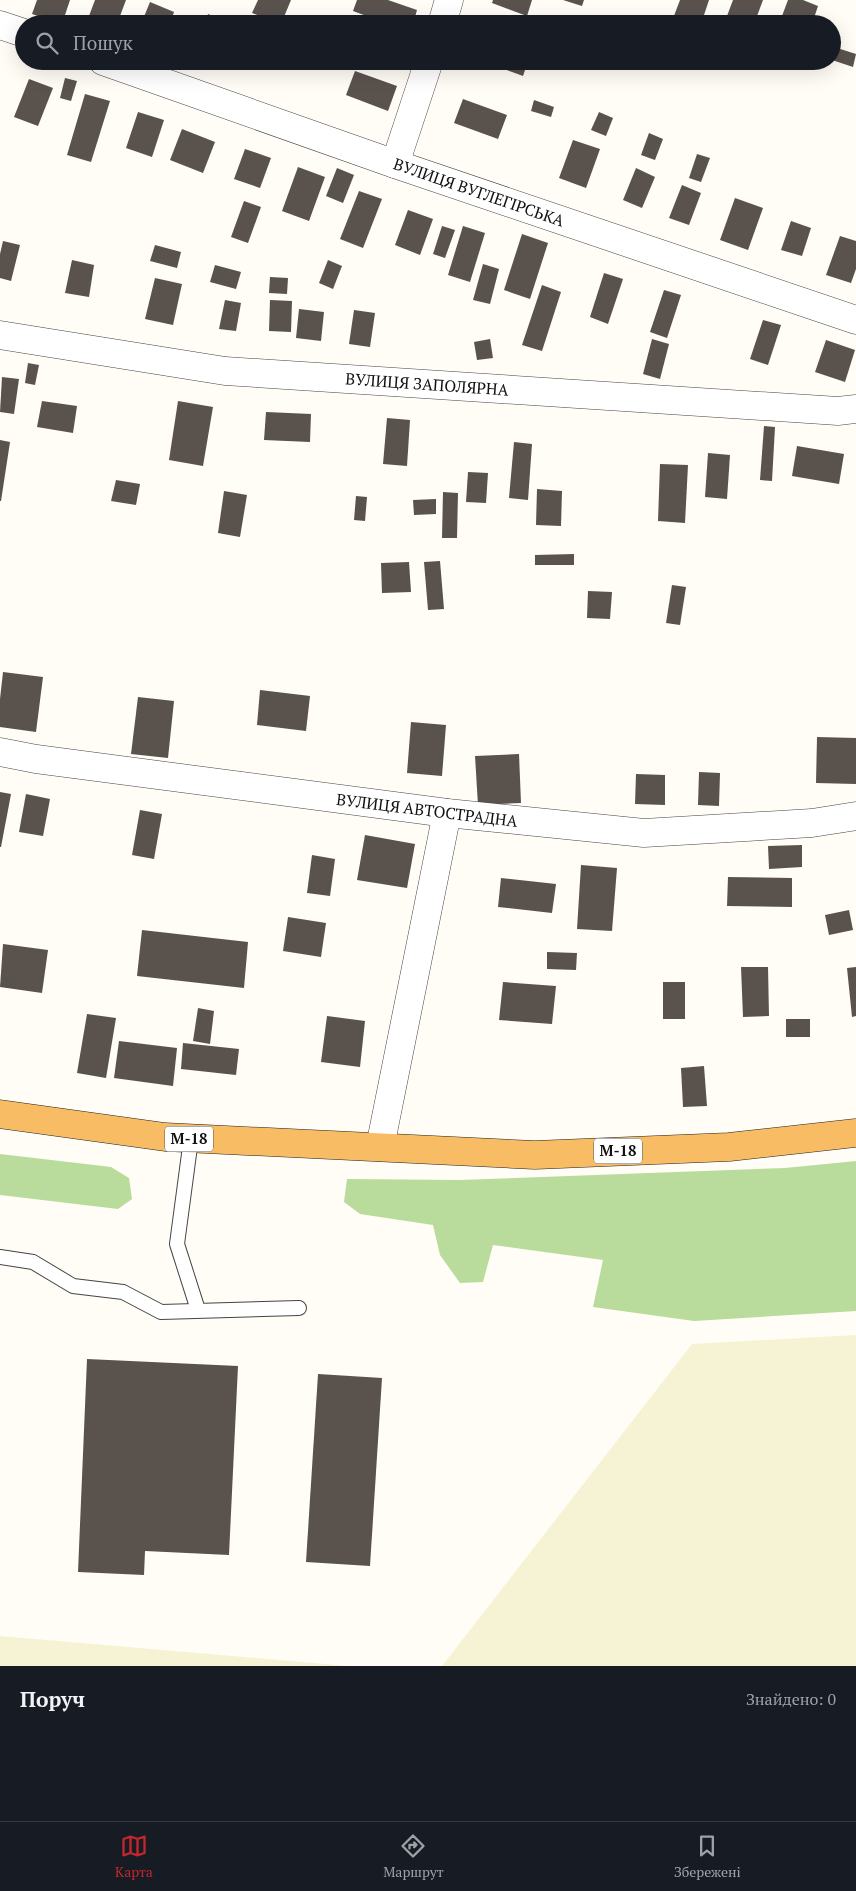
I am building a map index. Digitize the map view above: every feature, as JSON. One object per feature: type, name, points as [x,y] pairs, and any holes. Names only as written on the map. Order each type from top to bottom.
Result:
[{"type":"highway","name":"М-18","points":[[0,1114],[191,1139],[535,1155],[729,1147],[856,1133]]},
{"type":"street","points":[[445,15],[449,0]]},
{"type":"street","points":[[0,25],[15,31]]},
{"type":"street","name":"ВУЛИЦЯ ВУГЛЕГІРСЬКА","points":[[129,70],[395,164],[856,320]]},
{"type":"street","points":[[395,164],[426,70]]},
{"type":"street","name":"ВУЛИЦЯ ЗАПОЛЯРНА","points":[[0,335],[225,371],[838,411],[856,409]]},
{"type":"street","name":"ВУЛИЦЯ АВТОСТРАДНА","points":[[0,752],[46,760],[447,814],[644,833],[812,823],[856,816]]},
{"type":"street","points":[[380,1147],[447,814]]},
{"type":"lane","points":[[191,1139],[177,1244],[198,1310]]},
{"type":"lane","points":[[0,1257],[33,1262],[73,1286],[123,1292],[162,1312],[300,1308]]},
{"type":"shaded area","points":[[856,1335],[856,1666],[442,1666],[692,1344]]},
{"type":"shaded area","points":[[0,1636],[349,1666],[0,1666]]},
{"type":"green space","points":[[0,1154],[111,1167],[129,1178],[132,1199],[118,1209],[0,1195]]},
{"type":"green space","points":[[856,1161],[856,1311],[694,1321],[593,1307],[603,1260],[493,1245],[483,1282],[460,1283],[440,1255],[433,1225],[360,1214],[344,1202],[347,1179],[460,1180],[785,1168]]},
{"type":"building","points":[[37,0],[70,0],[65,15],[32,14]]},
{"type":"building","points":[[95,0],[126,0],[120,15],[89,15]]},
{"type":"building","points":[[258,0],[291,0],[285,15],[257,15],[252,13]]},
{"type":"building","points":[[357,0],[388,0],[417,10],[416,15],[364,15],[353,11]]},
{"type":"building","points":[[493,0],[532,0],[527,15],[492,3]]},
{"type":"building","points":[[563,0],[584,0],[582,6]]},
{"type":"building","points":[[680,0],[709,0],[704,15],[674,15]]},
{"type":"building","points":[[733,0],[763,0],[757,15],[727,15]]},
{"type":"building","points":[[788,0],[803,0],[818,6],[815,15],[782,15]]},
{"type":"building","points":[[150,2],[174,12],[173,15],[145,15]]},
{"type":"building","points":[[841,49],[856,54],[853,67],[841,63]]},
{"type":"building","points":[[507,70],[525,70],[523,76]]},
{"type":"building","points":[[355,71],[397,86],[388,111],[346,95]]},
{"type":"building","points":[[65,78],[77,81],[71,101],[60,98]]},
{"type":"building","points":[[29,79],[53,88],[38,126],[14,117]]},
{"type":"building","points":[[85,94],[110,101],[91,162],[67,155]]},
{"type":"building","points":[[463,99],[507,115],[498,139],[454,123]]},
{"type":"building","points":[[534,100],[554,107],[551,117],[531,111]]},
{"type":"building","points":[[138,112],[164,120],[152,157],[126,148]]},
{"type":"building","points":[[599,112],[613,118],[606,136],[591,130]]},
{"type":"building","points":[[182,129],[215,142],[203,173],[170,160]]},
{"type":"building","points":[[649,133],[663,139],[655,160],[641,155]]},
{"type":"building","points":[[573,140],[600,149],[586,188],[559,178]]},
{"type":"building","points":[[245,149],[271,158],[260,188],[234,179]]},
{"type":"building","points":[[697,154],[710,158],[701,182],[689,178]]},
{"type":"building","points":[[298,167],[325,177],[309,221],[282,211]]},
{"type":"building","points":[[337,168],[354,175],[343,203],[326,196]]},
{"type":"building","points":[[636,168],[655,177],[642,208],[623,200]]},
{"type":"building","points":[[682,185],[701,193],[689,225],[669,218]]},
{"type":"building","points":[[359,191],[382,199],[363,248],[340,239]]},
{"type":"building","points":[[735,198],[763,208],[748,250],[720,240]]},
{"type":"building","points":[[244,201],[261,207],[248,243],[231,237]]},
{"type":"building","points":[[408,210],[433,219],[420,255],[395,245]]},
{"type":"building","points":[[791,221],[811,228],[802,256],[781,250]]},
{"type":"building","points":[[442,226],[455,230],[445,258],[433,254]]},
{"type":"building","points":[[463,226],[485,233],[470,282],[448,275]]},
{"type":"building","points":[[522,234],[548,243],[530,299],[504,290]]},
{"type":"building","points":[[840,236],[856,241],[856,269],[851,283],[826,275]]},
{"type":"building","points":[[3,241],[20,245],[11,281],[0,278],[0,254]]},
{"type":"building","points":[[155,245],[181,252],[177,268],[150,261]]},
{"type":"building","points":[[72,260],[94,265],[89,297],[65,293]]},
{"type":"building","points":[[328,260],[342,266],[333,289],[319,283]]},
{"type":"building","points":[[483,264],[499,269],[490,304],[473,300]]},
{"type":"building","points":[[215,265],[241,272],[236,289],[210,282]]},
{"type":"building","points":[[604,273],[623,279],[608,324],[590,317]]},
{"type":"building","points":[[270,277],[288,278],[287,294],[269,293]]},
{"type":"building","points":[[155,278],[182,284],[173,325],[145,319]]},
{"type":"building","points":[[542,285],[561,292],[542,351],[522,345]]},
{"type":"building","points":[[664,290],[681,295],[667,338],[650,332]]},
{"type":"building","points":[[225,300],[241,303],[236,331],[219,329]]},
{"type":"building","points":[[270,300],[292,301],[291,332],[269,331]]},
{"type":"building","points":[[299,309],[324,312],[321,341],[296,338]]},
{"type":"building","points":[[354,310],[375,313],[370,347],[349,344]]},
{"type":"building","points":[[763,320],[781,325],[768,365],[750,359]]},
{"type":"building","points":[[490,339],[493,358],[477,360],[474,342]]},
{"type":"building","points":[[652,339],[669,344],[660,379],[643,374]]},
{"type":"building","points":[[826,340],[855,350],[845,382],[815,372]]},
{"type":"building","points":[[28,363],[39,365],[35,385],[25,383]]},
{"type":"building","points":[[2,377],[19,379],[14,414],[0,412]]},
{"type":"building","points":[[42,401],[77,406],[73,433],[37,427]]},
{"type":"building","points":[[178,401],[213,407],[203,466],[169,460]]},
{"type":"building","points":[[266,412],[311,414],[310,442],[264,440]]},
{"type":"building","points":[[387,418],[410,420],[407,466],[383,464]]},
{"type":"building","points":[[764,426],[775,427],[772,481],[760,480]]},
{"type":"building","points":[[0,440],[10,442],[1,501],[0,501]]},
{"type":"building","points":[[514,442],[532,444],[528,500],[509,498]]},
{"type":"building","points":[[797,446],[844,454],[839,484],[792,476]]},
{"type":"building","points":[[708,453],[730,455],[727,499],[705,497]]},
{"type":"building","points":[[660,464],[688,465],[685,523],[658,521]]},
{"type":"building","points":[[468,472],[488,473],[486,503],[466,502]]},
{"type":"building","points":[[116,480],[140,484],[136,505],[111,501]]},
{"type":"building","points":[[537,489],[562,491],[561,526],[536,525]]},
{"type":"building","points":[[224,491],[247,495],[240,537],[218,533]]},
{"type":"building","points":[[443,492],[458,493],[457,538],[442,538]]},
{"type":"building","points":[[356,496],[367,497],[365,521],[354,520]]},
{"type":"building","points":[[436,499],[436,514],[414,515],[413,500]]},
{"type":"building","points":[[574,554],[574,565],[535,565],[535,555]]},
{"type":"building","points":[[440,561],[444,609],[428,610],[424,562]]},
{"type":"building","points":[[409,562],[411,592],[382,593],[381,563]]},
{"type":"building","points":[[672,585],[686,587],[680,625],[666,623]]},
{"type":"building","points":[[588,591],[612,592],[610,619],[587,618]]},
{"type":"building","points":[[3,672],[43,677],[36,732],[0,727],[0,699]]},
{"type":"building","points":[[260,690],[310,696],[306,731],[257,725]]},
{"type":"building","points":[[138,697],[174,701],[168,758],[131,754]]},
{"type":"building","points":[[411,722],[446,725],[442,776],[407,773]]},
{"type":"building","points":[[817,737],[856,738],[856,784],[816,783]]},
{"type":"building","points":[[519,754],[521,803],[478,805],[475,756]]},
{"type":"building","points":[[699,772],[720,773],[719,806],[698,805]]},
{"type":"building","points":[[636,774],[665,775],[665,805],[635,804]]},
{"type":"building","points":[[0,792],[11,794],[1,847],[0,847]]},
{"type":"building","points":[[26,794],[50,799],[43,836],[19,832]]},
{"type":"building","points":[[140,810],[162,814],[154,859],[132,855]]},
{"type":"building","points":[[365,835],[415,844],[407,888],[357,880]]},
{"type":"building","points":[[802,845],[802,867],[769,869],[768,846]]},
{"type":"building","points":[[312,855],[335,859],[330,896],[307,893]]},
{"type":"building","points":[[581,865],[617,868],[612,931],[577,929]]},
{"type":"building","points":[[728,877],[792,878],[792,907],[727,906]]},
{"type":"building","points":[[501,878],[556,884],[552,913],[498,907]]},
{"type":"building","points":[[849,910],[853,930],[829,935],[825,915]]},
{"type":"building","points":[[288,917],[326,923],[321,957],[283,951]]},
{"type":"building","points":[[142,930],[248,942],[244,988],[137,976]]},
{"type":"building","points":[[3,944],[48,950],[42,993],[0,987]]},
{"type":"building","points":[[547,952],[577,953],[576,970],[547,969]]},
{"type":"building","points":[[741,967],[768,967],[769,1016],[743,1017]]},
{"type":"building","points":[[856,967],[856,1016],[852,1017],[847,968]]},
{"type":"building","points":[[503,982],[556,986],[552,1024],[499,1020]]},
{"type":"building","points":[[663,982],[685,982],[685,1019],[663,1019]]},
{"type":"building","points":[[198,1008],[214,1011],[210,1044],[193,1041]]},
{"type":"building","points":[[87,1014],[116,1018],[106,1078],[77,1073]]},
{"type":"building","points":[[327,1016],[365,1021],[360,1067],[321,1062]]},
{"type":"building","points":[[786,1019],[810,1019],[810,1037],[786,1037]]},
{"type":"building","points":[[119,1041],[177,1048],[173,1086],[114,1078]]},
{"type":"building","points":[[183,1043],[239,1049],[236,1075],[181,1069]]},
{"type":"building","points":[[704,1066],[707,1106],[683,1107],[681,1068]]},
{"type":"building","points":[[87,1359],[238,1366],[229,1555],[145,1551],[144,1575],[78,1572]]},
{"type":"building","points":[[318,1374],[382,1378],[370,1566],[306,1562]]}]
